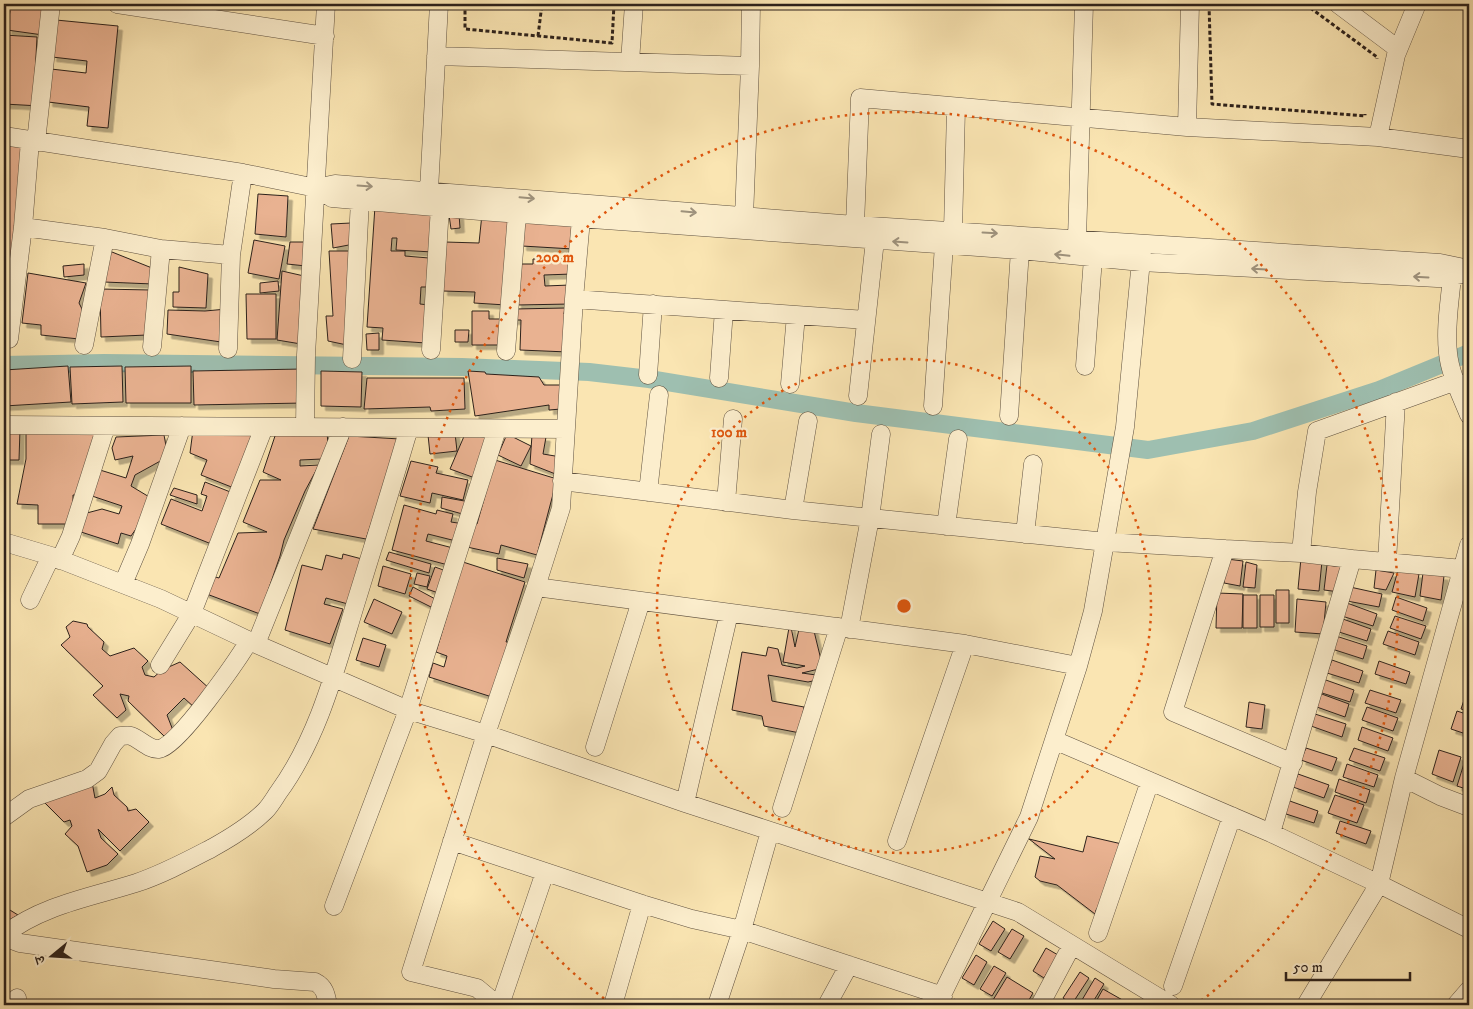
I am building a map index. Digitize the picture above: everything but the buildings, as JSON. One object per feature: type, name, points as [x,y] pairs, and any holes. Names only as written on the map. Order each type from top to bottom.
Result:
[{"type":"street","points":[[9,339],[51,4]]},
{"type":"street","points":[[117,4],[197,10],[325,36]]},
{"type":"street","points":[[305,426],[306,356],[326,4]]},
{"type":"street","points":[[428,190],[439,4]]},
{"type":"street","points":[[630,62],[634,4]]},
{"type":"street","points":[[744,217],[751,4]]},
{"type":"street","points":[[1077,239],[1084,4]]},
{"type":"street","points":[[1188,127],[1190,4]]},
{"type":"street","points":[[1338,4],[1398,49]]},
{"type":"street","points":[[1378,138],[1398,49],[1417,4]]},
{"type":"street","points":[[436,56],[750,66]]},
{"type":"street","points":[[855,225],[860,98],[956,108],[1188,127],[1378,138],[1469,149]]},
{"type":"street","points":[[933,406],[948,238],[956,108]]},
{"type":"street","points":[[4,136],[243,173],[316,188],[332,198],[581,219],[875,240],[948,238],[1077,239],[1143,243],[1440,263],[1464,273]]},
{"type":"street","points":[[228,348],[231,255],[243,173]]},
{"type":"street","points":[[316,188],[335,184],[428,190],[855,225],[1020,250],[1141,262],[1437,278],[1464,273]]},
{"type":"street","points":[[352,359],[360,200]]},
{"type":"street","points":[[431,350],[440,207]]},
{"type":"street","points":[[506,351],[517,214]]},
{"type":"street","points":[[495,1005],[477,988],[411,972],[486,734],[561,508],[581,219]]},
{"type":"street","points":[[23,227],[104,238],[161,249],[231,255]]},
{"type":"street","points":[[84,345],[104,238]]},
{"type":"street","points":[[858,396],[875,240]]},
{"type":"street","points":[[452,840],[642,904],[692,919],[742,930],[849,965],[940,1000],[1029,817],[1078,666],[1093,611],[1124,427],[1143,243]]},
{"type":"street","points":[[152,347],[161,249]]},
{"type":"street","points":[[1009,416],[1020,250]]},
{"type":"street","points":[[1085,366],[1093,258]]},
{"type":"street","points":[[1464,273],[1447,335],[1448,355],[1469,415]]},
{"type":"street","points":[[574,299],[866,320]]},
{"type":"street","points":[[648,375],[653,304]]},
{"type":"street","points":[[719,378],[724,310]]},
{"type":"street","points":[[790,384],[796,315]]},
{"type":"street","points":[[1301,553],[1307,492],[1317,431],[1455,378]]},
{"type":"street","points":[[648,492],[659,394]]},
{"type":"street","points":[[1387,562],[1396,402]]},
{"type":"street","points":[[726,502],[733,418]]},
{"type":"street","points":[[793,510],[808,421]]},
{"type":"street","points":[[4,425],[566,429]]},
{"type":"street","points":[[30,600],[55,558],[71,536],[106,426]]},
{"type":"street","points":[[123,584],[140,544],[182,426]]},
{"type":"street","points":[[160,665],[192,613],[264,427]]},
{"type":"street","points":[[4,817],[29,799],[86,779],[98,771],[113,744],[120,736],[130,736],[157,750],[164,748],[173,740],[253,643],[343,427]]},
{"type":"street","points":[[328,1005],[324,989],[315,982],[274,979],[20,943],[4,936],[12,929],[52,908],[95,893],[136,883],[167,871],[214,847],[244,828],[265,811],[289,778],[308,742],[333,678],[409,428]]},
{"type":"street","points":[[334,906],[408,710],[497,429]]},
{"type":"street","points":[[782,808],[844,628],[870,518],[881,434]]},
{"type":"street","points":[[946,526],[958,439]]},
{"type":"street","points":[[1025,534],[1033,464]]},
{"type":"street","points":[[562,481],[793,510],[1106,542],[1301,553],[1463,569]]},
{"type":"street","points":[[4,542],[55,558],[123,584],[408,710],[486,734],[770,831],[990,898],[1018,912],[1171,1005]]},
{"type":"street","points":[[1306,1005],[1379,884],[1404,778],[1469,545]]},
{"type":"street","points":[[1225,549],[1173,712],[1293,763]]},
{"type":"street","points":[[1271,833],[1352,559]]},
{"type":"street","points":[[536,587],[965,644],[1078,666]]},
{"type":"street","points":[[595,748],[641,601]]},
{"type":"street","points":[[685,803],[729,612]]},
{"type":"street","points":[[897,840],[965,644]]},
{"type":"street","points":[[1054,740],[1271,833],[1379,884],[1469,930]]},
{"type":"street","points":[[1404,778],[1440,796],[1469,807]]},
{"type":"street","points":[[1098,933],[1150,781]]},
{"type":"street","points":[[1173,986],[1232,816]]},
{"type":"street","points":[[717,1005],[742,930],[770,831]]},
{"type":"street","points":[[500,1005],[545,872]]},
{"type":"street","points":[[613,1005],[642,904]]},
{"type":"street","points":[[1040,1005],[1072,945]]},
{"type":"street","points":[[827,1005],[849,965]]},
{"type":"street","points":[[1456,1005],[1469,990]]},
{"type":"path","points":[[465,4],[465,29],[612,44],[614,4]]},
{"type":"path","points":[[538,36],[542,4]]},
{"type":"path","points":[[1231,4],[1231,8],[1208,5],[1212,104],[1365,116],[1367,106]]},
{"type":"path","points":[[1305,4],[1377,57],[1375,67]]},
{"type":"waterway","points":[[4,365],[104,363],[462,367],[589,372],[649,379],[856,413],[1148,450],[1253,431],[1379,390],[1469,353]]}]
